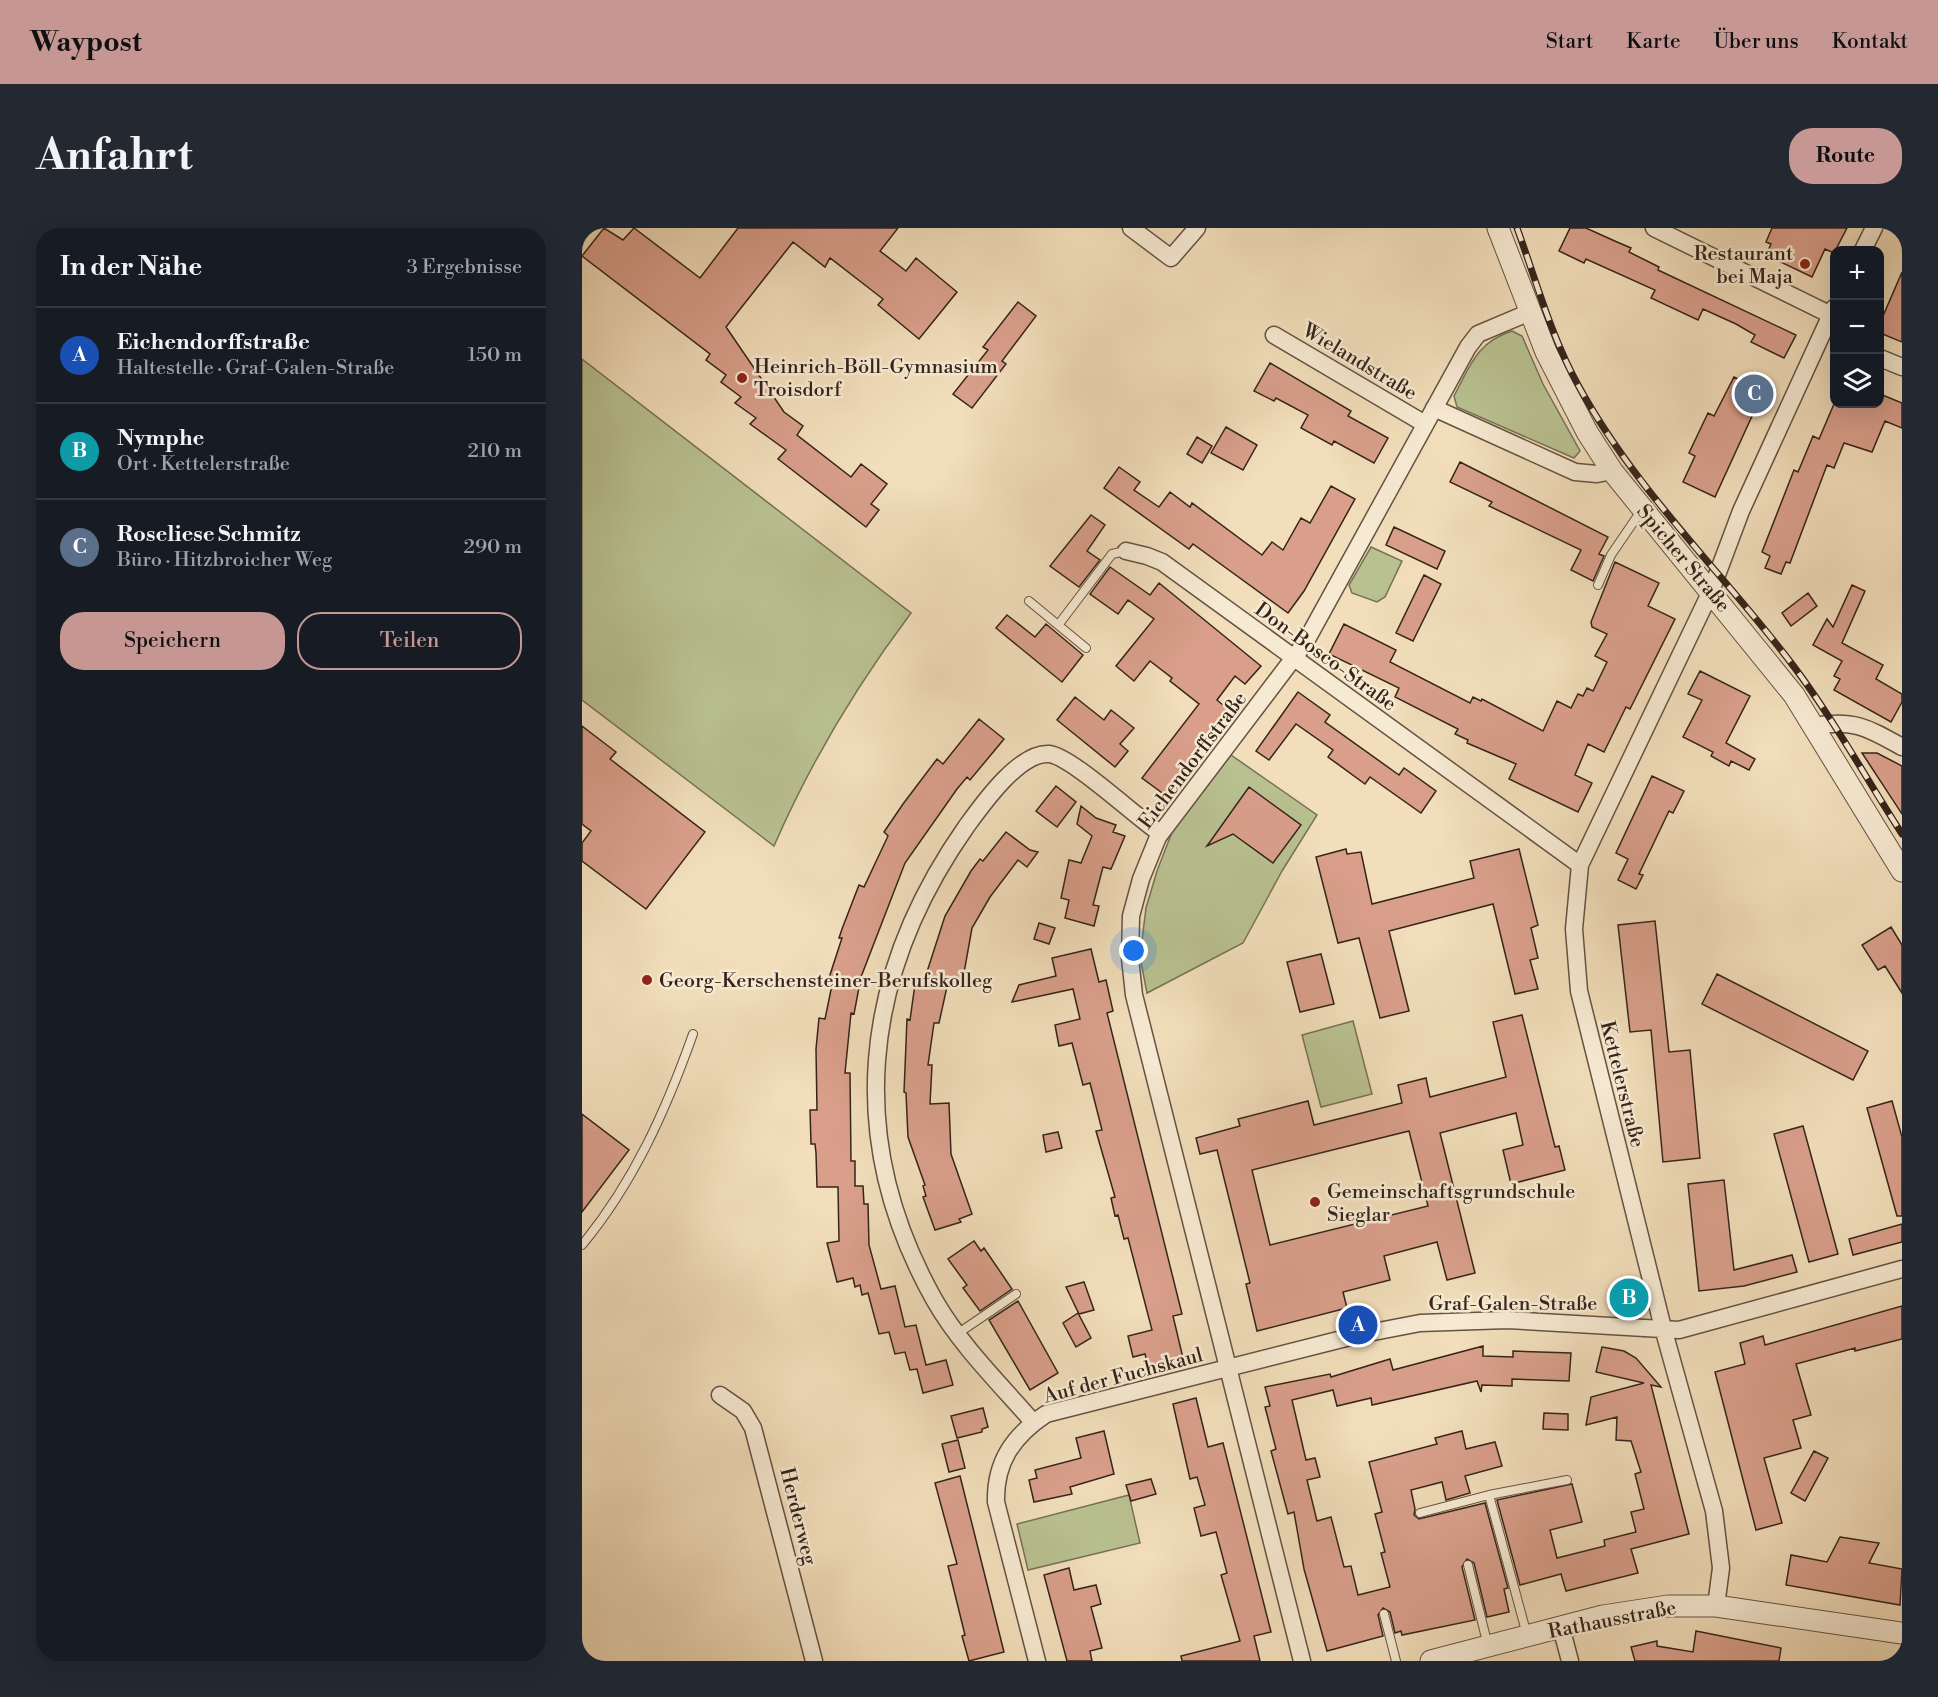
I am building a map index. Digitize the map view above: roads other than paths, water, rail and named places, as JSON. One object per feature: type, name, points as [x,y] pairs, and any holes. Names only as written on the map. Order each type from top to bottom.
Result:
[{"type":"street","points":[[1131,228],[1171,258],[1197,228]]},
{"type":"street","name":"Spicher Straße","points":[[1498,228],[1530,312],[1565,391],[1612,471],[1794,695],[1902,871]]},
{"type":"street","points":[[1654,228],[1830,310]]},
{"type":"street","points":[[1865,246],[1874,228]]},
{"type":"street","name":"Eichendorffstraße","points":[[1302,1661],[1134,995],[1130,958],[1131,916],[1141,879],[1160,833],[1294,659],[1434,408],[1478,334],[1530,312]]},
{"type":"street","name":"Wielandstraße","points":[[1274,335],[1425,424]]},
{"type":"street","name":"Kettelerstraße","points":[[1716,1606],[1722,1568],[1720,1540],[1703,1468],[1662,1328],[1580,991],[1574,929],[1580,865],[1711,591],[1741,511],[1829,337]]},
{"type":"street","points":[[1884,360],[1902,367]]},
{"type":"street","points":[[1434,408],[1575,472],[1597,474],[1612,471]]},
{"type":"street","name":"Don-Bosco-Straße","points":[[1126,551],[1161,562],[1580,865]]},
{"type":"street","points":[[1814,726],[1853,723],[1868,728],[1902,747]]},
{"type":"street","points":[[1033,1422],[957,1334],[936,1302],[901,1231],[881,1166],[876,1127],[877,1065],[893,974],[907,930],[932,880],[972,819],[1014,771],[1029,758],[1049,754],[1069,761],[1135,816],[1160,833]]},
{"type":"street","name":"Graf-Galen-Straße","points":[[1229,1369],[1358,1335],[1438,1321],[1530,1321],[1679,1330],[1902,1269]]},
{"type":"street","name":"Auf der Fuchskaul","points":[[1037,1661],[996,1502],[996,1484],[1005,1453],[1021,1432],[1046,1414],[1092,1400],[1229,1369]]},
{"type":"street","name":"Herderweg","points":[[720,1395],[743,1411],[753,1428],[814,1661]]},
{"type":"street","name":"Rathausstraße","points":[[1431,1661],[1645,1609],[1689,1605],[1716,1606],[1902,1633]]},
{"type":"street","points":[[1561,1628],[1570,1661]]},
{"type":"lane","points":[[1598,585],[1611,555],[1643,508]]},
{"type":"lane","name":"Don-Bosco-Straße","points":[[1059,624],[1112,554],[1126,551]]},
{"type":"lane","points":[[1029,602],[1086,648]]},
{"type":"lane","points":[[582,1245],[632,1175],[676,1082],[693,1034]]},
{"type":"lane","points":[[957,1334],[1016,1294]]},
{"type":"lane","points":[[1420,1513],[1489,1495],[1567,1480]]},
{"type":"lane","points":[[1489,1495],[1527,1636]]},
{"type":"lane","points":[[1468,1565],[1488,1646]]},
{"type":"lane","points":[[1384,1614],[1396,1661]]},
{"type":"railway","points":[[1517,228],[1568,366],[1600,422],[1649,491],[1801,676],[1902,834]]},
{"type":"place","name":"Restaurant bei Maja","points":[[1805,264]]},
{"type":"place","name":"Heinrich-Böll-Gymnasium Troisdorf","points":[[742,378]]},
{"type":"place","name":"Roseliese Schmitz","points":[[1754,394]]},
{"type":"place","name":"Georg-Kerschensteiner-Berufskolleg","points":[[647,980]]},
{"type":"place","name":"Gemeinschaftsgrundschule Sieglar","points":[[1315,1202]]},
{"type":"place","name":"Nymphe","points":[[1629,1298]]},
{"type":"place","name":"Eichendorffstraße","points":[[1358,1325]]}]
